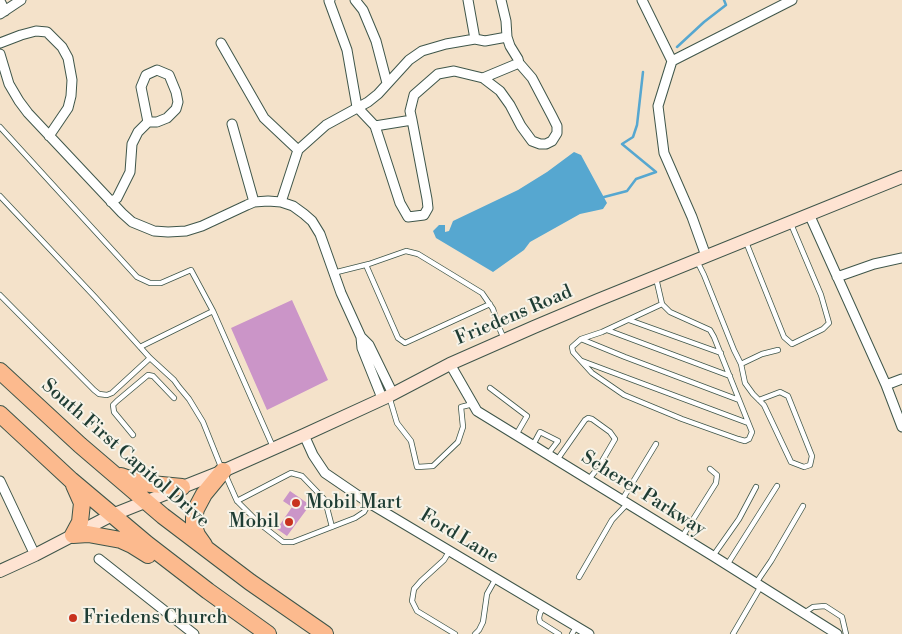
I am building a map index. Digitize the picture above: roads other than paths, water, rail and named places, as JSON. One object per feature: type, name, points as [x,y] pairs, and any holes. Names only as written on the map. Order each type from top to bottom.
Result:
[{"type":"highway","name":"South First Capitol Drive","points":[[0,371],[54,422],[146,502],[250,582],[325,634]]},
{"type":"highway","points":[[0,414],[112,515],[177,568],[268,634]]},
{"type":"highway","points":[[110,471],[126,479],[141,483],[182,487]]},
{"type":"highway","points":[[208,551],[197,535],[194,518],[196,509],[204,494],[223,471]]},
{"type":"highway","points":[[71,480],[82,503],[80,522],[73,535]]},
{"type":"highway","points":[[73,535],[88,534],[121,540],[155,560],[177,568]]},
{"type":"main road","name":"Friedens Road","points":[[0,571],[112,515],[223,471],[304,435],[388,396],[450,364],[598,300],[902,177]]},
{"type":"street","points":[[0,1],[2,12],[21,0]]},
{"type":"street","points":[[330,0],[347,50],[357,107],[375,126],[400,203],[408,217],[424,215],[428,208],[410,111],[414,95],[438,74],[454,71],[483,78],[500,91],[532,141],[546,144],[552,141],[557,133],[557,126],[532,78],[519,63],[510,46],[501,0]]},
{"type":"street","points":[[355,0],[363,10],[376,41],[387,83]]},
{"type":"street","points":[[468,0],[475,39]]},
{"type":"street","points":[[642,0],[672,61],[658,106],[664,153],[692,217],[701,258]]},
{"type":"street","points":[[672,61],[792,0]]},
{"type":"street","points":[[0,43],[36,31],[47,32],[62,47],[68,58],[72,80],[71,96],[68,108],[49,136]]},
{"type":"street","points":[[281,202],[298,150],[326,125],[368,102],[378,94],[409,60],[422,51],[446,44],[475,39],[485,41],[507,37]]},
{"type":"street","points":[[221,44],[264,118],[298,150]]},
{"type":"street","points":[[0,54],[9,84],[28,114],[132,222],[154,231],[186,231],[202,226],[247,204],[268,201],[281,202],[293,206],[312,221],[320,234],[341,293],[361,337],[369,345],[388,396]]},
{"type":"street","points":[[483,78],[519,63]]},
{"type":"street","points":[[111,202],[117,198],[130,172],[132,144],[138,132],[148,122],[157,122],[167,118],[176,109],[178,102],[176,92],[169,75],[157,70],[146,75],[141,87],[148,122]]},
{"type":"street","points":[[375,126],[412,120]]},
{"type":"street","points":[[232,124],[254,202]]},
{"type":"street","points":[[809,214],[886,385],[902,427]]},
{"type":"street","points":[[836,277],[874,264],[902,258]]},
{"type":"street","name":"Scherer Parkway","points":[[450,364],[477,411],[837,634]]},
{"type":"street","points":[[886,385],[902,379]]},
{"type":"street","name":"Ford Lane","points":[[304,435],[313,455],[325,473],[369,503],[544,607],[574,630],[589,634]]},
{"type":"street","points":[[0,481],[35,555]]},
{"type":"street","points":[[99,559],[194,634]]},
{"type":"lane","points":[[0,127],[137,277],[150,283],[161,283],[191,270],[212,311],[273,448]]},
{"type":"lane","points":[[0,196],[150,358],[174,380],[198,414],[237,501],[260,524],[283,542],[293,542],[355,518],[364,512],[369,503]]},
{"type":"lane","points":[[746,240],[784,337],[792,344],[823,329],[829,323],[821,295],[790,222]]},
{"type":"lane","points":[[334,273],[366,265],[406,251],[418,254],[482,294],[490,304],[505,340]]},
{"type":"lane","points":[[701,258],[704,275],[741,364],[745,382],[753,394],[759,400],[764,405],[791,462],[804,467],[810,465],[812,456],[788,396],[780,392],[759,400]]},
{"type":"lane","points":[[366,265],[398,338],[405,343],[490,304]]},
{"type":"lane","points":[[656,277],[662,304],[670,312],[710,330],[752,432],[749,439],[745,441],[738,440],[624,395],[592,373],[573,352],[572,347],[581,339],[607,330],[662,304]]},
{"type":"lane","points":[[0,295],[99,394],[106,395],[112,393],[150,358]]},
{"type":"lane","points":[[140,346],[212,311]]},
{"type":"lane","points":[[629,320],[721,353]]},
{"type":"lane","points":[[607,330],[730,376]]},
{"type":"lane","points":[[581,339],[739,400]]},
{"type":"lane","points":[[741,364],[762,354],[778,350]]},
{"type":"lane","points":[[581,360],[748,422]]},
{"type":"lane","points":[[133,436],[114,412],[113,406],[117,401],[148,375],[152,376],[174,398]]},
{"type":"lane","points":[[490,388],[527,416],[516,435]]},
{"type":"lane","points":[[388,396],[397,423],[410,441],[417,468],[432,466],[458,442],[463,427],[461,408],[473,404]]},
{"type":"lane","points":[[558,460],[585,420],[588,418],[592,419],[610,432],[615,439],[589,480]]},
{"type":"lane","points":[[533,445],[540,432],[558,442],[548,454]]},
{"type":"lane","points":[[579,578],[612,520],[625,502],[656,444]]},
{"type":"lane","points":[[682,537],[716,483],[717,475],[710,469]]},
{"type":"lane","points":[[237,501],[291,473],[302,476],[326,500],[332,527]]},
{"type":"lane","points":[[727,565],[777,486]]},
{"type":"lane","points":[[713,556],[739,519],[756,487]]},
{"type":"lane","points":[[733,634],[771,561],[803,506]]},
{"type":"lane","points":[[450,550],[444,560],[414,589],[412,601],[417,611],[455,634]]},
{"type":"lane","points":[[475,634],[483,622],[487,594],[496,578]]},
{"type":"lane","points":[[804,613],[813,607],[825,606],[842,617],[846,634]]},
{"type":"lane","points":[[544,607],[539,618],[540,622],[559,634]]},
{"type":"water","points":[[574,152],[581,155],[607,203],[603,209],[580,214],[530,242],[524,250],[493,272],[436,238],[433,231],[439,225],[445,225],[445,232],[449,231],[453,221],[518,190]]},
{"type":"waterway","points":[[677,47],[726,5],[724,0]]},
{"type":"waterway","points":[[604,197],[627,191],[636,179],[656,172],[622,144],[633,137],[637,125],[643,72]]},
{"type":"place","name":"Mobil Mart","points":[[296,503]]},
{"type":"place","name":"Mobil","points":[[289,522]]},
{"type":"place","name":"Friedens Church","points":[[73,618]]}]
